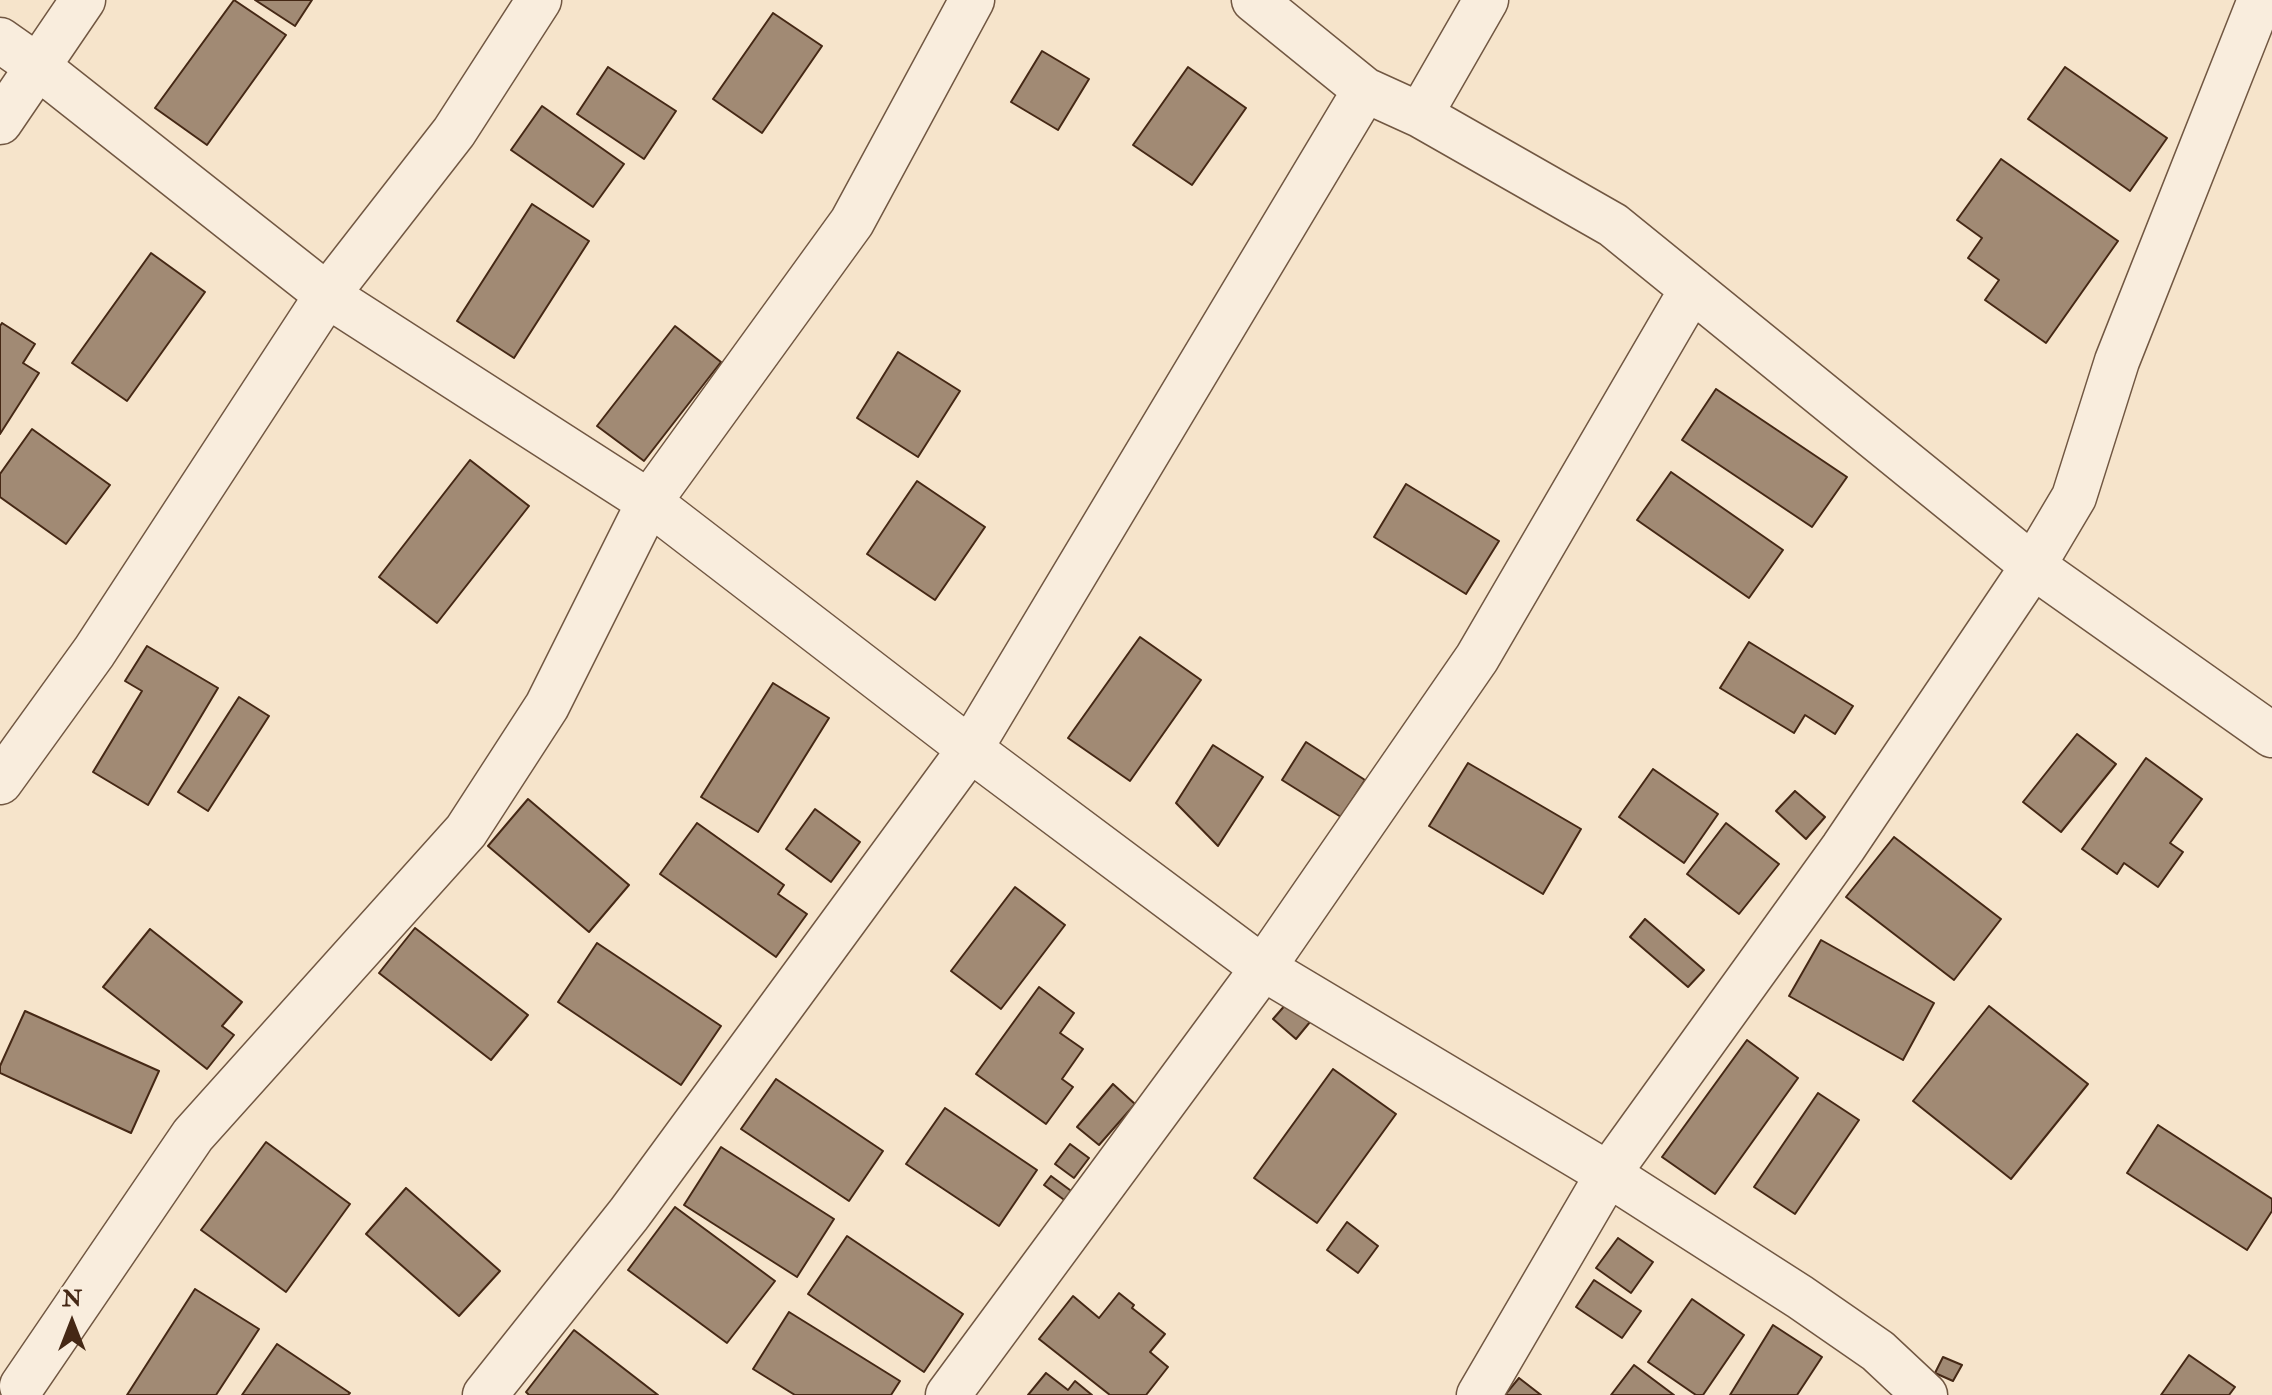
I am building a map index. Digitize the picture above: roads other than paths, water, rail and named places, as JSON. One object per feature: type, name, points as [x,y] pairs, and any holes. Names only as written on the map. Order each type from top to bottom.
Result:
[{"type":"street","points":[[0,122],[83,0]]},
{"type":"street","points":[[0,782],[94,652],[327,295],[454,132],[539,0]]},
{"type":"street","points":[[20,1386],[193,1135],[466,831],[547,706],[649,502],[852,222],[972,0]]},
{"type":"street","points":[[1254,0],[1365,90],[1420,115],[1613,225],[2033,566],[2272,735]]},
{"type":"street","points":[[1420,115],[1486,0]]},
{"type":"street","points":[[1479,1395],[1608,1174],[1843,848],[2033,566],[2074,497],[2117,361],[2260,0]]},
{"type":"street","points":[[0,40],[327,295],[649,502],[970,749],[1263,968],[1608,1174],[1800,1297],[1878,1351],[1925,1395]]},
{"type":"street","points":[[485,1395],[629,1214],[970,749],[1365,90]]},
{"type":"street","points":[[948,1395],[1263,968],[1477,658],[1692,289]]}]
